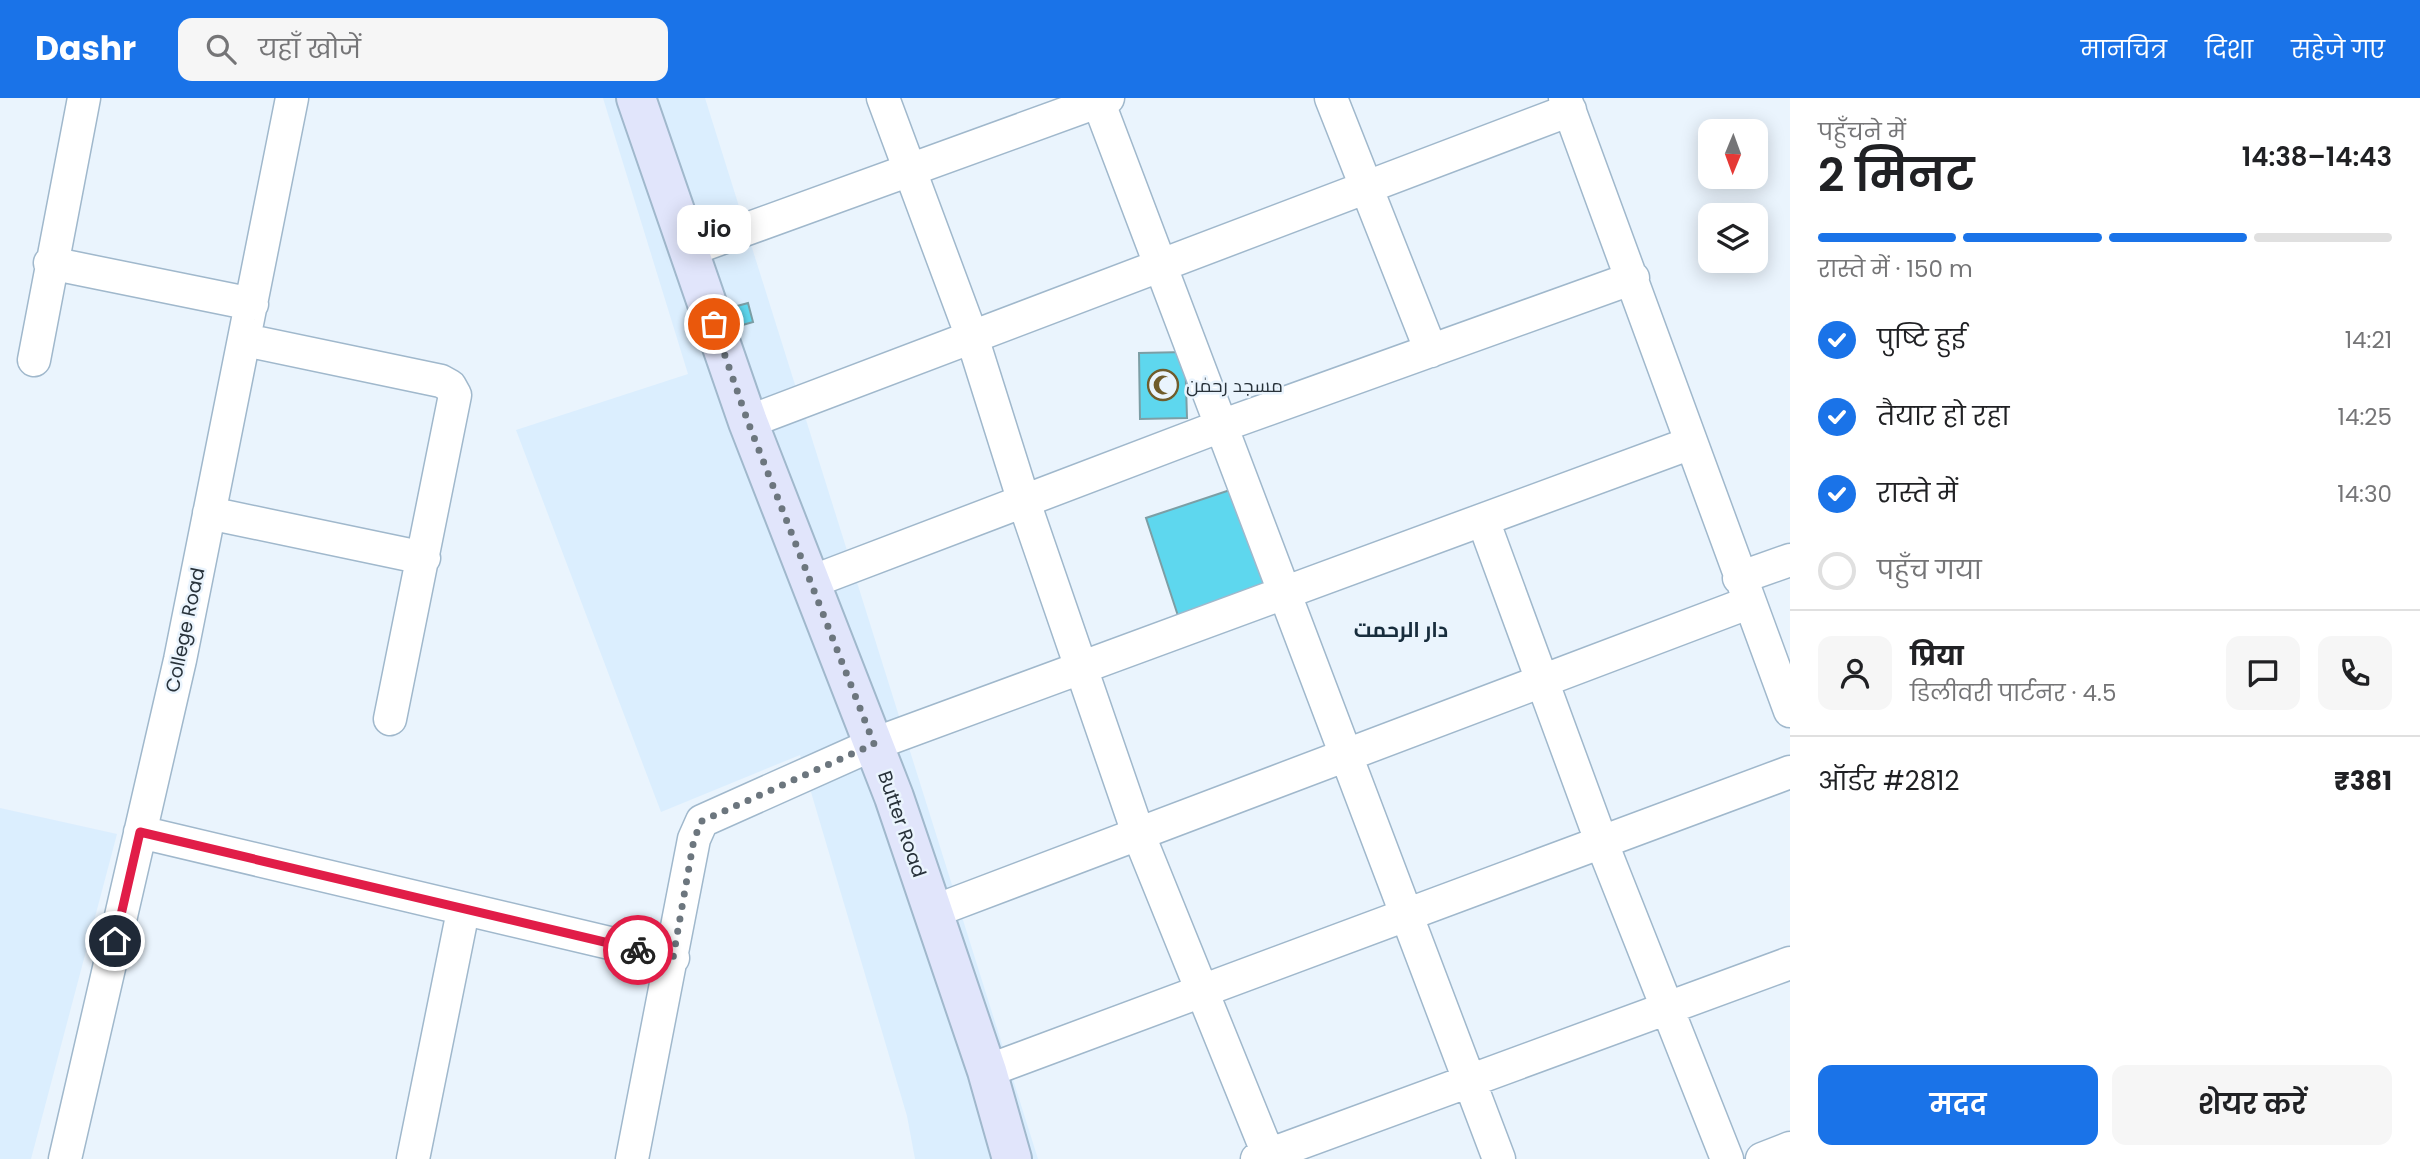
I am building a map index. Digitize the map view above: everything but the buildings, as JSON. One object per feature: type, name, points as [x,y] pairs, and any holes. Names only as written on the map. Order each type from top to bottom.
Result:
[{"type":"street","points":[[34,360],[50,263],[84,98]]},
{"type":"street","name":"College Road","points":[[65,1159],[209,513],[292,98]]},
{"type":"street","name":"Butter Road","points":[[636,98],[748,422],[874,744],[987,1071],[1012,1159]]},
{"type":"street","points":[[883,98],[972,337],[1024,502],[1138,833],[1202,990],[1265,1158],[1790,963]]},
{"type":"street","points":[[1331,98],[1431,351]]},
{"type":"street","points":[[689,250],[1101,99],[1160,265],[1499,1159]]},
{"type":"street","points":[[748,422],[1366,187],[1568,104],[1790,711]]},
{"type":"street","points":[[50,263],[252,304]]},
{"type":"street","points":[[811,582],[1221,426],[1633,278]]},
{"type":"street","points":[[245,340],[450,386],[455,405],[390,719]]},
{"type":"street","points":[[632,1159],[694,839],[702,821],[874,744],[1082,670],[1691,443]]},
{"type":"street","points":[[209,513],[424,558]]},
{"type":"street","points":[[1483,520],[1601,841],[1727,1159]]},
{"type":"street","points":[[932,912],[1542,680],[1744,590],[1790,560]]},
{"type":"street","points":[[987,1071],[1790,772]]},
{"type":"street","points":[[140,832],[463,911],[673,958]]},
{"type":"street","points":[[413,1159],[463,911]]},
{"type":"street","points":[[1762,1159],[1790,1148]]},
{"type":"shaded area","points":[[603,98],[705,98],[1038,1159],[915,1159],[907,1116],[800,755],[661,812],[516,430],[688,374]]},
{"type":"shaded area","points":[[0,808],[117,834],[31,1159],[0,1159]]},
{"type":"way so far","points":[[638,950],[673,958],[694,839],[702,821],[874,744],[748,422],[714,324]]},
{"type":"place","name":"Jio","points":[[714,324]]},
{"type":"place","name":"مسجد رحمٰن","points":[[1163,385]]},
{"type":"district","name":"دار الرحمت","points":[[1401,629]]},
{"type":"route","points":[[115,941],[140,832],[463,911],[638,950]]}]
